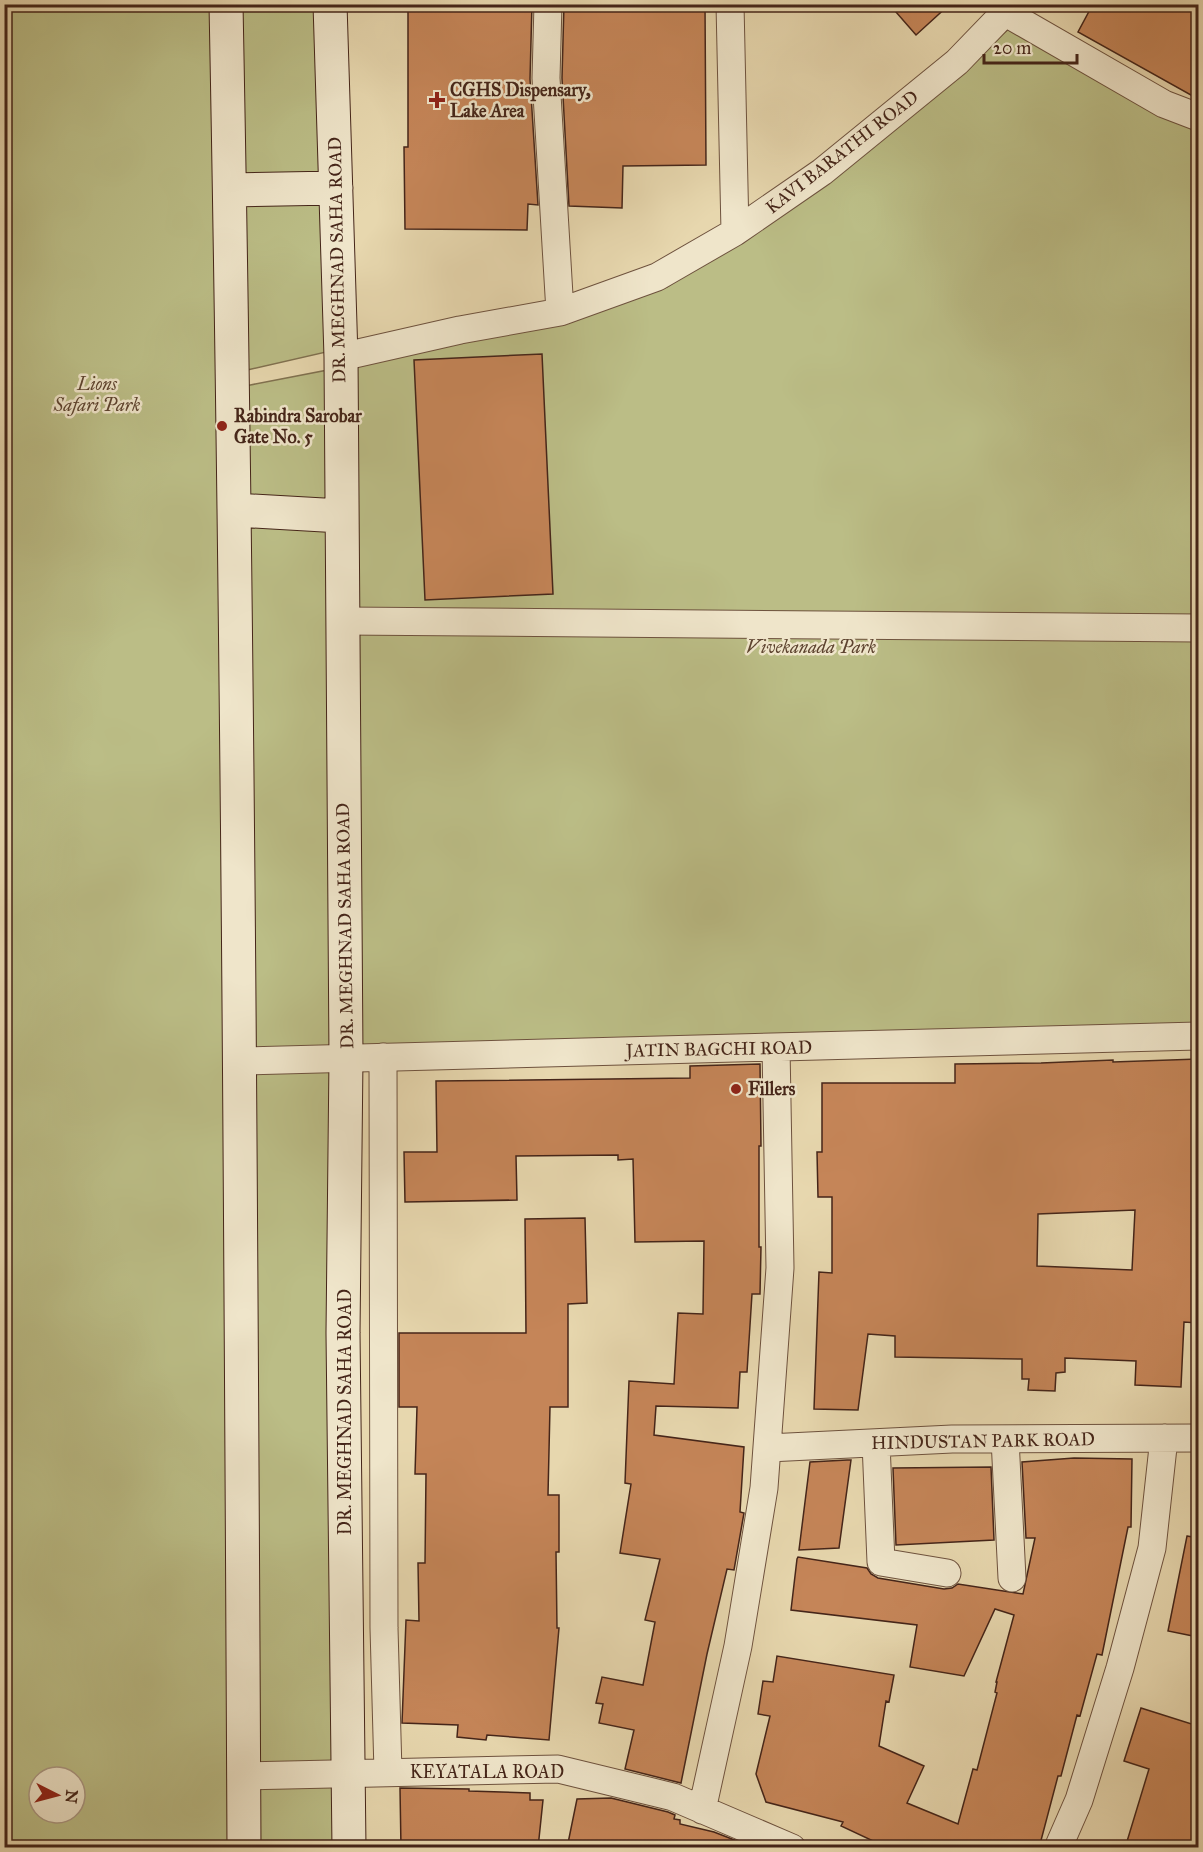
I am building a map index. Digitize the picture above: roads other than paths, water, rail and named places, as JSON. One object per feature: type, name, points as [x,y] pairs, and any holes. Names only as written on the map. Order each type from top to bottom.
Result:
[{"type":"street","points":[[226,4],[235,510],[244,1848]]},
{"type":"street","name":"DR. MEGHNAD SAHA ROAD","points":[[330,4],[341,357],[346,1058],[343,1333],[349,1848]]},
{"type":"street","points":[[548,4],[546,78],[560,312]]},
{"type":"street","points":[[730,4],[735,232]]},
{"type":"street","points":[[1009,9],[1164,104],[1198,117]]},
{"type":"street","name":"KAVI BARATHI ROAD","points":[[341,357],[460,330],[560,312],[657,277],[735,232],[831,165],[957,62],[1009,9]]},
{"type":"street","points":[[230,190],[336,188]]},
{"type":"street","points":[[235,510],[341,516]]},
{"type":"street","points":[[342,621],[1198,628]]},
{"type":"street","name":"JATIN BAGCHI ROAD","points":[[240,1061],[1198,1036]]},
{"type":"street","points":[[702,1810],[738,1646],[764,1488],[768,1448],[780,1268],[776,1047]]},
{"type":"street","points":[[383,1058],[384,1628],[388,1772]]},
{"type":"street","points":[[1058,1848],[1079,1800],[1120,1668],[1152,1548],[1164,1438]]},
{"type":"street","name":"HINDUSTAN PARK ROAD","points":[[768,1448],[952,1439],[1198,1438]]},
{"type":"street","points":[[1005,1439],[1012,1578]]},
{"type":"street","points":[[876,1443],[881,1562],[947,1573]]},
{"type":"street","name":"KEYATALA ROAD","points":[[243,1776],[558,1769],[673,1797],[792,1848]]},
{"type":"place","name":"CGHS Dispensary, Lake Area","points":[[437,100]]},
{"type":"place","name":"Rabindra Sarobar Gate No. 5","points":[[222,426]]},
{"type":"place","name":"Fillers","points":[[736,1089]]},
{"type":"park label","name":"Lions Safari Park","points":[[97,394]]},
{"type":"park label","name":"Vivekanada Park","points":[[811,647]]}]
